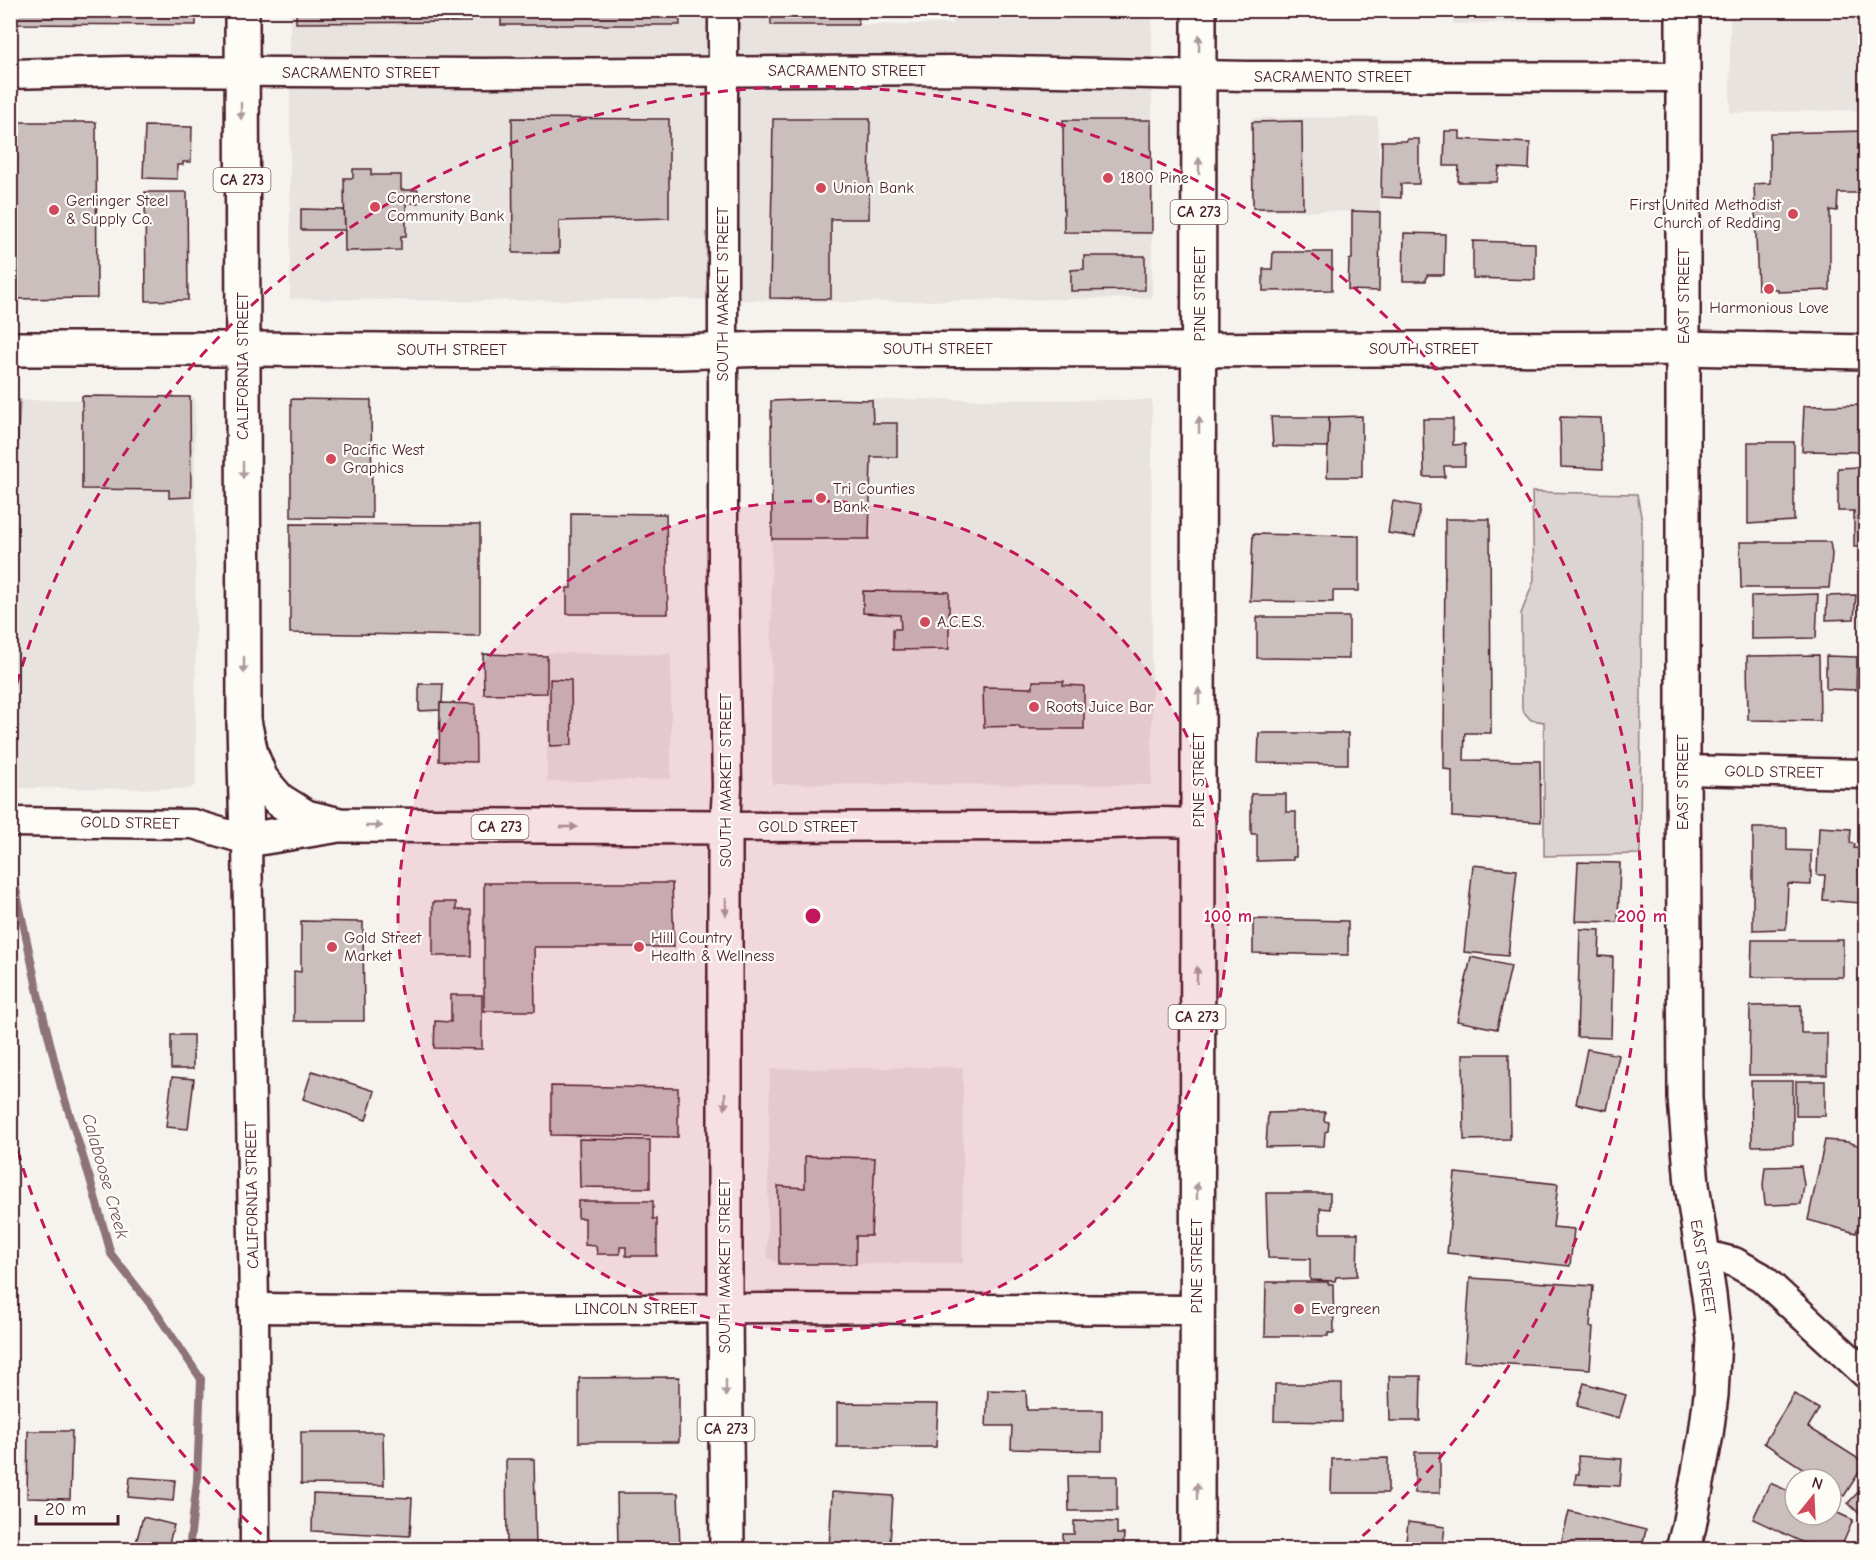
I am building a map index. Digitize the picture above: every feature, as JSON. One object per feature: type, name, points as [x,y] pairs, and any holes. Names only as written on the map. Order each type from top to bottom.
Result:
[{"type":"main road","name":"CALIFORNIA STREET","points":[[242,10],[244,721],[247,840]]},
{"type":"main road","name":"PINE STREET","points":[[1197,1550],[1199,10]]},
{"type":"main road","name":"EAST STREET","points":[[1683,10],[1685,1098],[1692,1185],[1714,1339],[1706,1434],[1683,1550]]},
{"type":"main road","name":"SOUTH STREET","points":[[10,350],[723,351],[880,348],[1200,350],[1683,348],[1866,352]]},
{"type":"main road","name":"CALIFORNIA STREET","points":[[244,721],[251,754],[261,779],[279,800]]},
{"type":"main road","name":"GOLD STREET","points":[[279,800],[306,817],[340,825],[726,827]]},
{"type":"main road","name":"CA 273","points":[[247,840],[340,825]]},
{"type":"main road","name":"SOUTH MARKET STREET","points":[[726,827],[727,1550]]},
{"type":"street","name":"SOUTH MARKET STREET","points":[[723,10],[723,554],[726,827]]},
{"type":"street","name":"SACRAMENTO STREET","points":[[10,74],[127,71],[482,73],[961,70],[1200,75],[1683,77]]},
{"type":"street","name":"GOLD STREET","points":[[1683,770],[1866,774]]},
{"type":"street","name":"GOLD STREET","points":[[10,822],[193,824],[247,840]]},
{"type":"street","name":"GOLD STREET","points":[[726,827],[1199,823]]},
{"type":"street","name":"CALIFORNIA STREET","points":[[247,840],[255,1550]]},
{"type":"street","points":[[1702,1254],[1734,1262],[1761,1277],[1866,1374]]},
{"type":"street","name":"LINCOLN STREET","points":[[254,1308],[1197,1310]]},
{"type":"shaded area","points":[[290,10],[771,10],[772,25],[952,24],[952,10],[1152,11],[1152,298],[851,302],[672,299],[464,301],[290,299]]},
{"type":"shaded area","points":[[1453,11],[1632,11],[1632,19],[1453,24]]},
{"type":"shaded area","points":[[1730,11],[1865,11],[1865,110],[1730,113]]},
{"type":"shaded area","points":[[1378,117],[1380,212],[1253,210],[1252,118]]},
{"type":"shaded area","points":[[82,396],[195,397],[196,785],[189,789],[11,788],[11,400],[81,400]]},
{"type":"shaded area","points":[[821,399],[1152,400],[1152,785],[772,784],[771,401]]},
{"type":"shaded area","points":[[11,400],[20,400],[14,502],[10,501]]},
{"type":"shaded area","points":[[1532,492],[1637,494],[1642,522],[1640,854],[1544,856],[1544,722],[1531,720],[1522,710],[1521,614],[1534,580]]},
{"type":"shaded area","points":[[547,653],[671,654],[671,779],[547,782]]},
{"type":"shaded area","points":[[963,1067],[963,1263],[779,1264],[768,1258],[770,1069]]},
{"type":"building","points":[[10,10],[196,10],[196,25],[10,24]]},
{"type":"building","points":[[296,10],[472,10],[471,22],[296,23]]},
{"type":"building","points":[[501,10],[679,10],[680,25],[501,25]]},
{"type":"building","points":[[771,10],[858,10],[858,25],[771,25]]},
{"type":"building","points":[[1056,10],[1143,10],[1143,12],[1056,11]]},
{"type":"building","points":[[512,118],[669,119],[669,218],[559,221],[559,253],[513,253]]},
{"type":"building","name":"Union Bank","points":[[773,119],[870,119],[869,219],[831,219],[831,299],[770,298]]},
{"type":"building","name":"1800 Pine","points":[[1063,120],[1151,120],[1152,233],[1064,232]]},
{"type":"building","points":[[1302,121],[1303,208],[1253,208],[1252,122]]},
{"type":"building","name":"Gerlinger Steel & Supply Co.","points":[[10,122],[96,122],[97,298],[10,299]]},
{"type":"building","points":[[145,126],[192,127],[191,162],[177,165],[177,179],[143,178]]},
{"type":"building","points":[[1445,131],[1460,131],[1460,139],[1530,143],[1529,169],[1499,167],[1497,182],[1458,182],[1459,166],[1444,166]]},
{"type":"building","name":"First United Methodist Church of Redding","points":[[1866,131],[1866,193],[1838,193],[1837,211],[1830,210],[1830,290],[1778,292],[1778,289],[1758,289],[1754,184],[1770,183],[1770,133]]},
{"type":"building","points":[[1407,139],[1419,139],[1419,184],[1401,184],[1401,198],[1381,197],[1382,141],[1407,141]]},
{"type":"building","name":"Cornerstone Community Bank","points":[[353,169],[371,169],[371,175],[401,175],[401,190],[418,190],[418,203],[406,203],[406,236],[401,236],[401,250],[345,251],[344,178],[353,178]]},
{"type":"building","points":[[145,192],[187,192],[188,300],[146,301]]},
{"type":"building","points":[[301,209],[344,210],[345,230],[301,230]]},
{"type":"building","points":[[1352,211],[1380,212],[1379,291],[1348,290],[1349,260],[1352,259]]},
{"type":"building","points":[[1404,233],[1445,234],[1444,275],[1427,275],[1426,281],[1403,281]]},
{"type":"building","points":[[1473,241],[1535,243],[1535,280],[1473,278]]},
{"type":"building","points":[[1273,252],[1332,252],[1332,290],[1263,291],[1263,269],[1272,269]]},
{"type":"building","points":[[1084,256],[1145,256],[1145,290],[1071,291],[1071,270],[1084,269]]},
{"type":"building","points":[[82,396],[190,397],[191,497],[169,498],[169,490],[82,489]]},
{"type":"building","name":"Pacific West Graphics","points":[[291,399],[371,400],[372,518],[291,517]]},
{"type":"building","name":"Tri Counties Bank","points":[[872,400],[873,423],[897,423],[897,457],[871,457],[869,539],[772,539],[771,401]]},
{"type":"building","points":[[1866,405],[1866,452],[1802,451],[1804,406]]},
{"type":"building","points":[[1362,416],[1362,477],[1327,477],[1329,417]]},
{"type":"building","points":[[1271,417],[1329,417],[1328,447],[1273,446]]},
{"type":"building","points":[[1560,417],[1601,418],[1603,469],[1561,467]]},
{"type":"building","points":[[1423,419],[1453,419],[1453,445],[1465,444],[1465,466],[1444,466],[1445,477],[1424,477]]},
{"type":"building","points":[[1748,442],[1794,442],[1794,521],[1748,524]]},
{"type":"building","points":[[1866,467],[1866,547],[1854,547],[1854,511],[1838,511],[1838,468]]},
{"type":"building","points":[[1393,501],[1420,506],[1415,537],[1388,533]]},
{"type":"building","points":[[571,513],[666,514],[668,614],[567,614],[567,588],[571,588]]},
{"type":"building","points":[[1445,519],[1490,519],[1491,733],[1465,733],[1464,760],[1540,761],[1541,822],[1452,817],[1452,770],[1444,769]]},
{"type":"building","points":[[290,524],[480,525],[480,636],[290,633]]},
{"type":"building","points":[[1253,534],[1359,536],[1359,591],[1333,591],[1333,602],[1250,601]]},
{"type":"building","points":[[1740,542],[1830,542],[1832,554],[1829,588],[1741,588]]},
{"type":"building","points":[[1862,556],[1866,556],[1866,724],[1862,724]]},
{"type":"building","name":"A.C.E.S.","points":[[863,591],[949,592],[949,649],[893,650],[893,629],[901,629],[900,615],[863,613]]},
{"type":"building","points":[[1818,594],[1816,638],[1751,639],[1751,596]]},
{"type":"building","points":[[1856,595],[1854,619],[1826,620],[1827,596]]},
{"type":"building","points":[[1257,617],[1349,617],[1349,659],[1257,658]]},
{"type":"building","points":[[483,654],[547,656],[547,693],[484,694]]},
{"type":"building","points":[[1819,655],[1820,721],[1748,720],[1747,656]]},
{"type":"building","points":[[1826,656],[1857,657],[1856,690],[1826,689]]},
{"type":"building","points":[[550,679],[571,680],[572,745],[550,746]]},
{"type":"building","name":"Roots Juice Bar","points":[[1033,681],[1064,681],[1063,685],[1084,686],[1084,729],[984,727],[983,687],[1033,688]]},
{"type":"building","points":[[419,684],[443,684],[440,710],[419,711]]},
{"type":"building","points":[[440,703],[475,704],[476,762],[439,761]]},
{"type":"building","points":[[1259,733],[1348,733],[1348,764],[1258,763]]},
{"type":"building","points":[[1251,794],[1286,794],[1286,812],[1296,812],[1296,857],[1293,857],[1293,860],[1257,861],[1257,834],[1251,834]]},
{"type":"building","points":[[1819,827],[1851,829],[1850,843],[1855,844],[1854,848],[1866,849],[1866,883],[1863,883],[1861,903],[1823,900],[1825,875],[1817,875]]},
{"type":"building","points":[[1753,828],[1787,828],[1787,850],[1811,851],[1811,885],[1788,884],[1786,929],[1753,930]]},
{"type":"building","points":[[1578,862],[1620,863],[1618,922],[1575,921]]},
{"type":"building","points":[[1473,865],[1517,870],[1508,956],[1464,952]]},
{"type":"building","name":"Hill Country Health & Wellness","points":[[484,883],[672,883],[674,947],[534,947],[535,1011],[484,1011]]},
{"type":"building","points":[[433,902],[456,902],[456,910],[471,910],[471,956],[433,956]]},
{"type":"building","points":[[1253,919],[1348,921],[1348,955],[1253,953]]},
{"type":"building","name":"Gold Street Market","points":[[301,921],[363,922],[364,1021],[294,1021],[294,971],[301,972]]},
{"type":"building","points":[[1580,929],[1600,930],[1599,956],[1613,957],[1611,1038],[1577,1037]]},
{"type":"building","points":[[1752,940],[1843,940],[1843,977],[1751,977]]},
{"type":"building","points":[[1471,957],[1511,966],[1497,1029],[1457,1021]]},
{"type":"building","points":[[451,995],[482,995],[482,1049],[434,1048],[435,1021],[451,1022]]},
{"type":"building","points":[[1801,1005],[1801,1033],[1827,1033],[1827,1075],[1749,1075],[1750,1006]]},
{"type":"building","points":[[171,1035],[193,1035],[193,1069],[171,1069]]},
{"type":"building","points":[[1587,1049],[1619,1055],[1607,1110],[1576,1104]]},
{"type":"building","points":[[1463,1054],[1509,1054],[1510,1139],[1464,1140]]},
{"type":"building","points":[[312,1071],[375,1091],[366,1120],[303,1099]]},
{"type":"building","points":[[172,1077],[194,1079],[188,1129],[166,1127]]},
{"type":"building","points":[[1751,1081],[1793,1081],[1793,1145],[1752,1146]]},
{"type":"building","points":[[1796,1081],[1825,1081],[1825,1116],[1796,1116]]},
{"type":"building","points":[[551,1086],[678,1088],[678,1137],[551,1135]]},
{"type":"building","points":[[1325,1112],[1324,1121],[1329,1122],[1328,1131],[1325,1132],[1324,1146],[1266,1147],[1268,1113]]},
{"type":"building","points":[[579,1139],[650,1140],[650,1188],[580,1187]]},
{"type":"building","points":[[1825,1140],[1848,1142],[1866,1148],[1866,1172],[1858,1207],[1862,1207],[1856,1233],[1808,1220]]},
{"type":"building","points":[[805,1156],[875,1158],[871,1236],[856,1236],[856,1264],[779,1264],[778,1186],[805,1188]]},
{"type":"building","points":[[1801,1166],[1804,1185],[1801,1204],[1765,1205],[1763,1185],[1765,1167]]},
{"type":"building","points":[[1455,1173],[1558,1184],[1553,1227],[1574,1229],[1570,1266],[1447,1253]]},
{"type":"building","points":[[1266,1193],[1330,1193],[1330,1209],[1320,1208],[1320,1233],[1358,1233],[1357,1276],[1336,1277],[1335,1281],[1310,1280],[1310,1259],[1268,1258]]},
{"type":"building","points":[[578,1201],[653,1201],[653,1219],[657,1219],[657,1256],[626,1256],[626,1247],[620,1247],[620,1254],[597,1254],[596,1246],[585,1245],[585,1218],[578,1218]]},
{"type":"building","points":[[1470,1278],[1593,1286],[1590,1369],[1464,1361]]},
{"type":"building","name":"Evergreen","points":[[1266,1282],[1328,1282],[1328,1284],[1333,1284],[1334,1333],[1328,1333],[1328,1336],[1265,1336]]},
{"type":"building","points":[[1389,1376],[1421,1376],[1420,1421],[1390,1421]]},
{"type":"building","points":[[679,1377],[679,1442],[579,1442],[579,1378]]},
{"type":"building","points":[[1584,1383],[1626,1395],[1619,1418],[1577,1406]]},
{"type":"building","points":[[1275,1384],[1342,1384],[1342,1422],[1274,1421]]},
{"type":"building","points":[[988,1390],[1026,1391],[1027,1410],[1102,1410],[1102,1451],[1011,1449],[1012,1426],[986,1426]]},
{"type":"building","points":[[1794,1394],[1819,1409],[1808,1427],[1865,1463],[1844,1496],[1843,1467],[1801,1467],[1764,1443]]},
{"type":"building","points":[[837,1403],[938,1404],[936,1447],[837,1447]]},
{"type":"building","points":[[28,1431],[72,1431],[70,1499],[27,1498]]},
{"type":"building","points":[[301,1432],[383,1432],[384,1485],[301,1484]]},
{"type":"building","points":[[1415,1452],[1440,1452],[1440,1493],[1415,1493]]},
{"type":"building","points":[[1578,1456],[1622,1459],[1620,1486],[1575,1484],[1576,1474],[1579,1474]]},
{"type":"building","points":[[1388,1458],[1388,1493],[1331,1493],[1332,1459]]},
{"type":"building","points":[[506,1459],[534,1459],[536,1548],[507,1547]]},
{"type":"building","points":[[1068,1476],[1117,1476],[1117,1511],[1069,1511]]},
{"type":"building","points":[[130,1477],[175,1480],[173,1501],[128,1497]]},
{"type":"building","points":[[1770,1483],[1783,1489],[1783,1527],[1843,1527],[1843,1515],[1853,1520],[1840,1550],[1819,1550],[1753,1519]]},
{"type":"building","points":[[1866,1484],[1866,1520],[1848,1503]]},
{"type":"building","points":[[832,1492],[893,1496],[890,1544],[917,1545],[917,1550],[829,1550]]},
{"type":"building","points":[[617,1493],[678,1493],[680,1549],[618,1549]]},
{"type":"building","points":[[313,1494],[412,1498],[410,1536],[312,1531]]},
{"type":"building","points":[[1569,1511],[1646,1530],[1641,1550],[1584,1550],[1561,1544]]},
{"type":"building","points":[[143,1517],[174,1525],[167,1550],[134,1550]]},
{"type":"building","points":[[1074,1521],[1117,1522],[1117,1534],[1124,1534],[1123,1550],[1063,1550],[1063,1534],[1074,1534]]},
{"type":"building","points":[[1408,1522],[1445,1527],[1442,1550],[1405,1550]]},
{"type":"building","points":[[81,1544],[104,1545],[104,1550],[81,1550]]},
{"type":"waterway","name":"Calaboose Creek","points":[[10,861],[39,998],[61,1087],[111,1254],[151,1305],[201,1379],[197,1481],[189,1550]]},
{"type":"place","name":"1800 Pine","points":[[1108,178]]},
{"type":"place","name":"Union Bank","points":[[821,188]]},
{"type":"place","name":"Cornerstone Community Bank","points":[[375,207]]},
{"type":"place","name":"Gerlinger Steel & Supply Co.","points":[[54,210]]},
{"type":"place","name":"First United Methodist Church of Redding","points":[[1793,214]]},
{"type":"place","name":"Harmonious Love","points":[[1769,289]]},
{"type":"place","name":"Pacific West Graphics","points":[[331,459]]},
{"type":"place","name":"Tri Counties Bank","points":[[821,498]]},
{"type":"place","name":"A.C.E.S.","points":[[925,622]]},
{"type":"place","name":"Roots Juice Bar","points":[[1034,707]]},
{"type":"place","name":"Gold Street Market","points":[[332,947]]},
{"type":"place","name":"Hill Country Health & Wellness","points":[[639,947]]},
{"type":"place","name":"Evergreen","points":[[1299,1309]]}]
